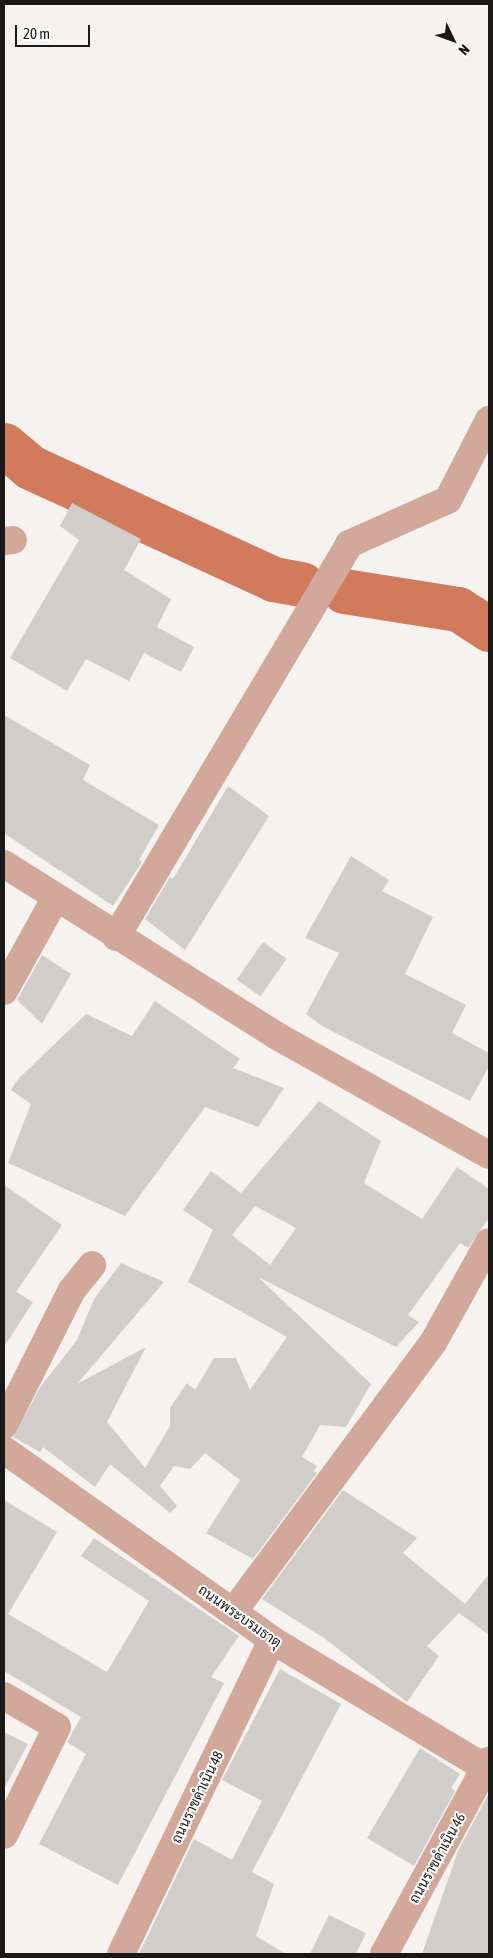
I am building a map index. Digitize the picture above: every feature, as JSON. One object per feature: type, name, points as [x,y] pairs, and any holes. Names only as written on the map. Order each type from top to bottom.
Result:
[{"type":"street","points":[[116,937],[349,544],[448,500],[489,420]]},
{"type":"street","points":[[4,864],[55,899],[277,1036],[489,1155]]},
{"type":"street","points":[[4,991],[55,899]]},
{"type":"street","points":[[233,1612],[434,1341],[489,1242]]},
{"type":"street","points":[[4,1425],[72,1290],[92,1265]]},
{"type":"street","name":"ถนนพระบรมธาตุ","points":[[4,1450],[272,1640],[488,1766]]},
{"type":"street","name":"ถนนราขดำเนิน 48","points":[[121,1954],[272,1640]]},
{"type":"street","points":[[4,1696],[57,1727],[4,1835]]},
{"type":"street","name":"ถนนราขดำเนิน 46","points":[[384,1954],[488,1766]]},
{"type":"building","points":[[72,503],[141,539],[124,570],[171,599],[157,627],[194,647],[181,672],[144,653],[129,681],[86,659],[67,691],[10,658],[79,540],[60,526]]},
{"type":"building","points":[[4,715],[90,765],[83,780],[159,825],[139,860],[142,862],[113,906],[61,871],[62,868],[60,871],[4,833]]},
{"type":"building","points":[[228,786],[269,816],[185,950],[145,919],[170,877],[173,879]]},
{"type":"building","points":[[351,856],[389,880],[382,891],[433,917],[405,974],[466,1005],[452,1033],[489,1053],[489,1066],[470,1101],[322,1026],[306,1014],[339,953],[305,938]]},
{"type":"building","points":[[263,942],[287,959],[260,996],[237,980]]},
{"type":"building","points":[[42,955],[71,974],[42,1024],[17,1000]]},
{"type":"building","points":[[155,1001],[240,1059],[233,1068],[284,1088],[258,1127],[205,1107],[125,1216],[8,1163],[31,1104],[11,1090],[18,1079],[86,1014],[132,1036]]},
{"type":"building","points":[[319,1101],[381,1141],[364,1183],[422,1219],[457,1167],[489,1189],[489,1218],[468,1248],[460,1243],[408,1315],[419,1322],[396,1347],[258,1277],[371,1384],[346,1427],[320,1425],[302,1457],[317,1466],[314,1471],[317,1473],[253,1559],[206,1533],[240,1480],[205,1453],[190,1469],[174,1466],[160,1486],[177,1506],[170,1513],[110,1464],[95,1487],[43,1447],[40,1452],[13,1437],[41,1386],[77,1340],[94,1299],[121,1263],[164,1282],[77,1384],[146,1347],[107,1422],[145,1468],[170,1426],[170,1408],[187,1383],[195,1390],[214,1358],[236,1358],[250,1390],[287,1337],[188,1282],[213,1230],[183,1210],[211,1171],[241,1193]],"holes":[[[255,1206],[296,1228],[270,1265],[232,1235]]]},
{"type":"building","points":[[4,1185],[62,1225],[16,1292],[33,1302],[4,1347]]},
{"type":"building","points":[[343,1490],[417,1538],[403,1553],[465,1604],[489,1574],[489,1635],[459,1613],[427,1646],[439,1656],[407,1702],[324,1638],[262,1599]]},
{"type":"building","points":[[4,1500],[57,1532],[8,1614],[107,1672],[149,1601],[81,1556],[94,1538],[239,1636],[211,1677],[224,1683],[118,1885],[39,1844],[86,1754],[67,1742],[81,1717],[4,1671]]},
{"type":"building","points":[[280,1669],[341,1704],[252,1872],[274,1884],[256,1936],[286,1954],[139,1954],[194,1839],[232,1860],[262,1801],[222,1780]]},
{"type":"building","points":[[4,1732],[28,1744],[4,1789]]},
{"type":"building","points":[[420,1748],[460,1774],[451,1788],[455,1791],[414,1866],[367,1838]]},
{"type":"building","points":[[489,1793],[489,1954],[422,1954],[458,1851]]},
{"type":"building","points":[[329,1915],[366,1933],[356,1954],[310,1954]]},
{"type":"waterway","points":[[4,445],[30,467],[273,579],[302,584]]},
{"type":"waterway","points":[[344,591],[458,609],[489,629]]}]
